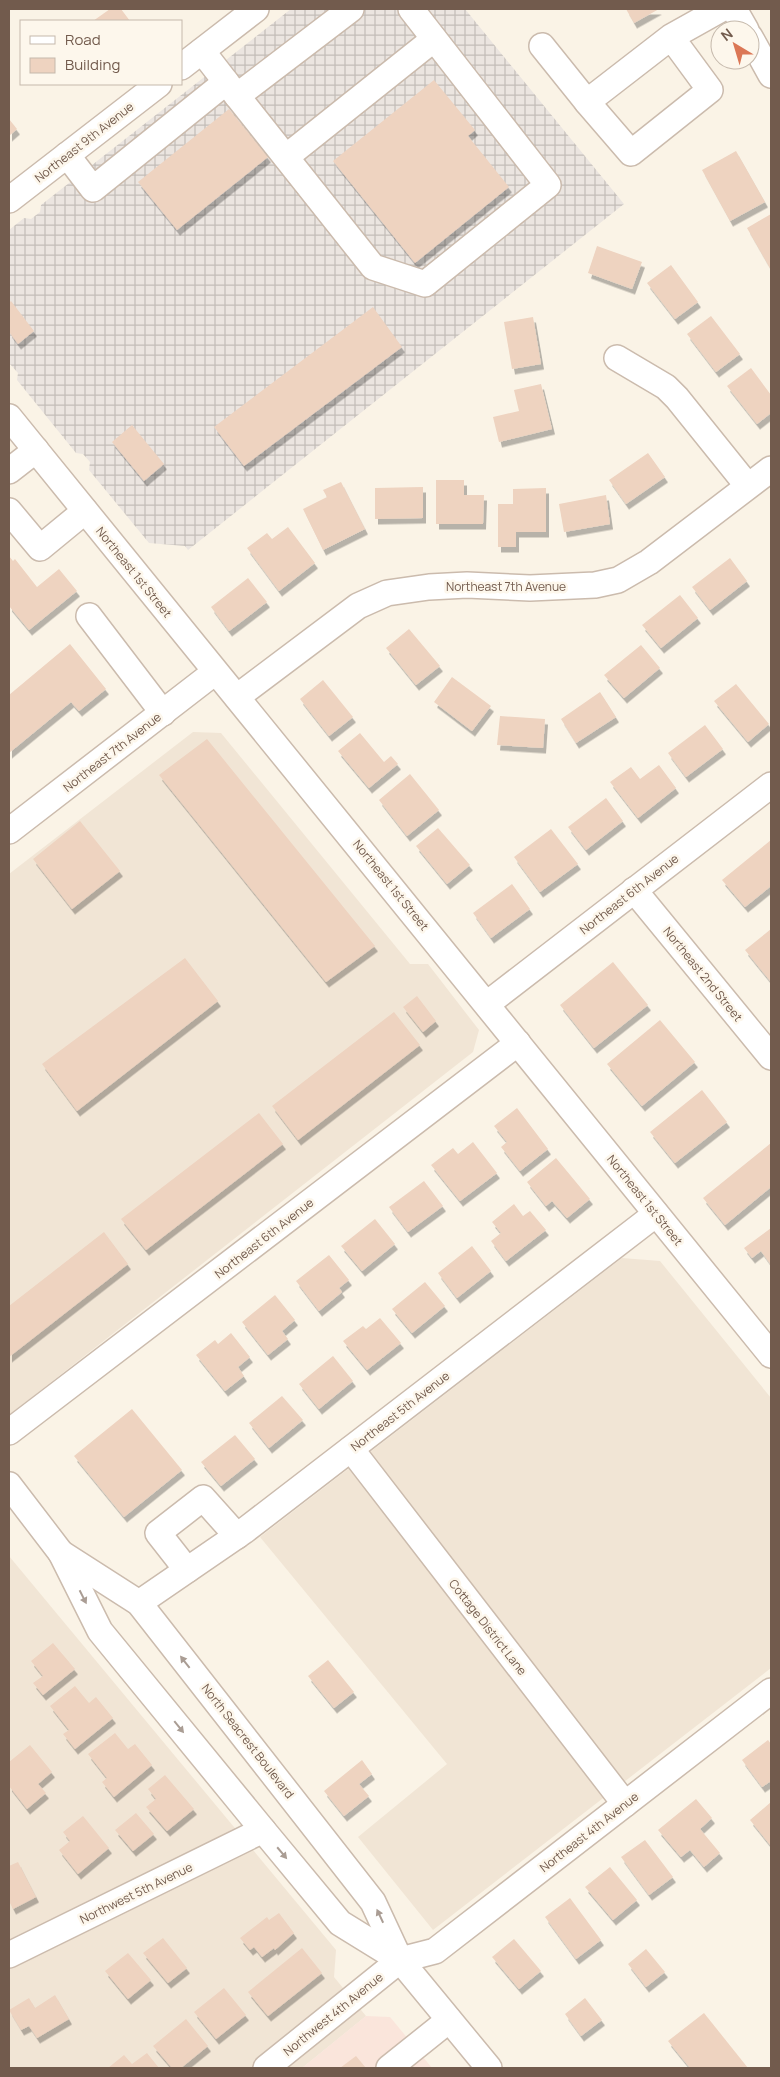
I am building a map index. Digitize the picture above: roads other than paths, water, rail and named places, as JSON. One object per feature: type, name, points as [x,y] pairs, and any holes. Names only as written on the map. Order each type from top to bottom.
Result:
[{"type":"street","points":[[182,66],[256,9]]},
{"type":"street","points":[[67,155],[93,189],[232,89],[351,9]]},
{"type":"street","points":[[202,51],[373,266],[425,284],[548,185],[411,9]]},
{"type":"street","points":[[587,102],[671,37],[721,9]]},
{"type":"street","points":[[734,9],[742,20]]},
{"type":"street","points":[[542,46],[631,154],[710,90],[671,37]]},
{"type":"street","points":[[286,156],[434,39]]},
{"type":"street","points":[[760,49],[771,75]]},
{"type":"street","name":"Northeast 9th Avenue","points":[[9,200],[158,85]]},
{"type":"street","points":[[617,358],[666,387],[678,398],[747,485]]},
{"type":"street","name":"Northeast 1st Street","points":[[9,417],[771,1355]]},
{"type":"street","points":[[9,471],[36,450]]},
{"type":"street","name":"Northeast 7th Avenue","points":[[236,696],[358,606],[387,593],[429,587],[530,588],[595,585],[618,580],[649,562],[747,485],[771,469]]},
{"type":"street","points":[[9,511],[40,548],[85,511]]},
{"type":"street","points":[[90,616],[163,713]]},
{"type":"street","name":"Northeast 7th Avenue","points":[[9,831],[215,672]]},
{"type":"street","name":"Northeast 6th Avenue","points":[[487,1004],[771,785]]},
{"type":"street","name":"Northeast 2nd Street","points":[[634,890],[771,1057]]},
{"type":"street","name":"Northeast 6th Avenue","points":[[9,1432],[518,1043]]},
{"type":"street","name":"Northeast 5th Avenue","points":[[139,1604],[237,1536],[656,1214]]},
{"type":"street","name":"Cottage District Lane","points":[[351,1449],[625,1804]]},
{"type":"street","name":"North Seacrest Boulevard","points":[[9,1485],[62,1553],[100,1631],[263,1830],[340,1923],[400,1960]]},
{"type":"street","points":[[187,1570],[158,1532],[203,1498],[237,1536]]},
{"type":"street","name":"North Seacrest Boulevard","points":[[62,1553],[139,1604],[373,1902],[400,1960],[489,2068]]},
{"type":"street","name":"Northeast 4th Avenue","points":[[400,1960],[435,1951],[771,1691]]},
{"type":"street","name":"Northwest 5th Avenue","points":[[9,1955],[263,1830]]},
{"type":"street","name":"Northwest 4th Avenue","points":[[266,2068],[400,1960]]},
{"type":"street","points":[[390,2068],[449,2020]]}]
